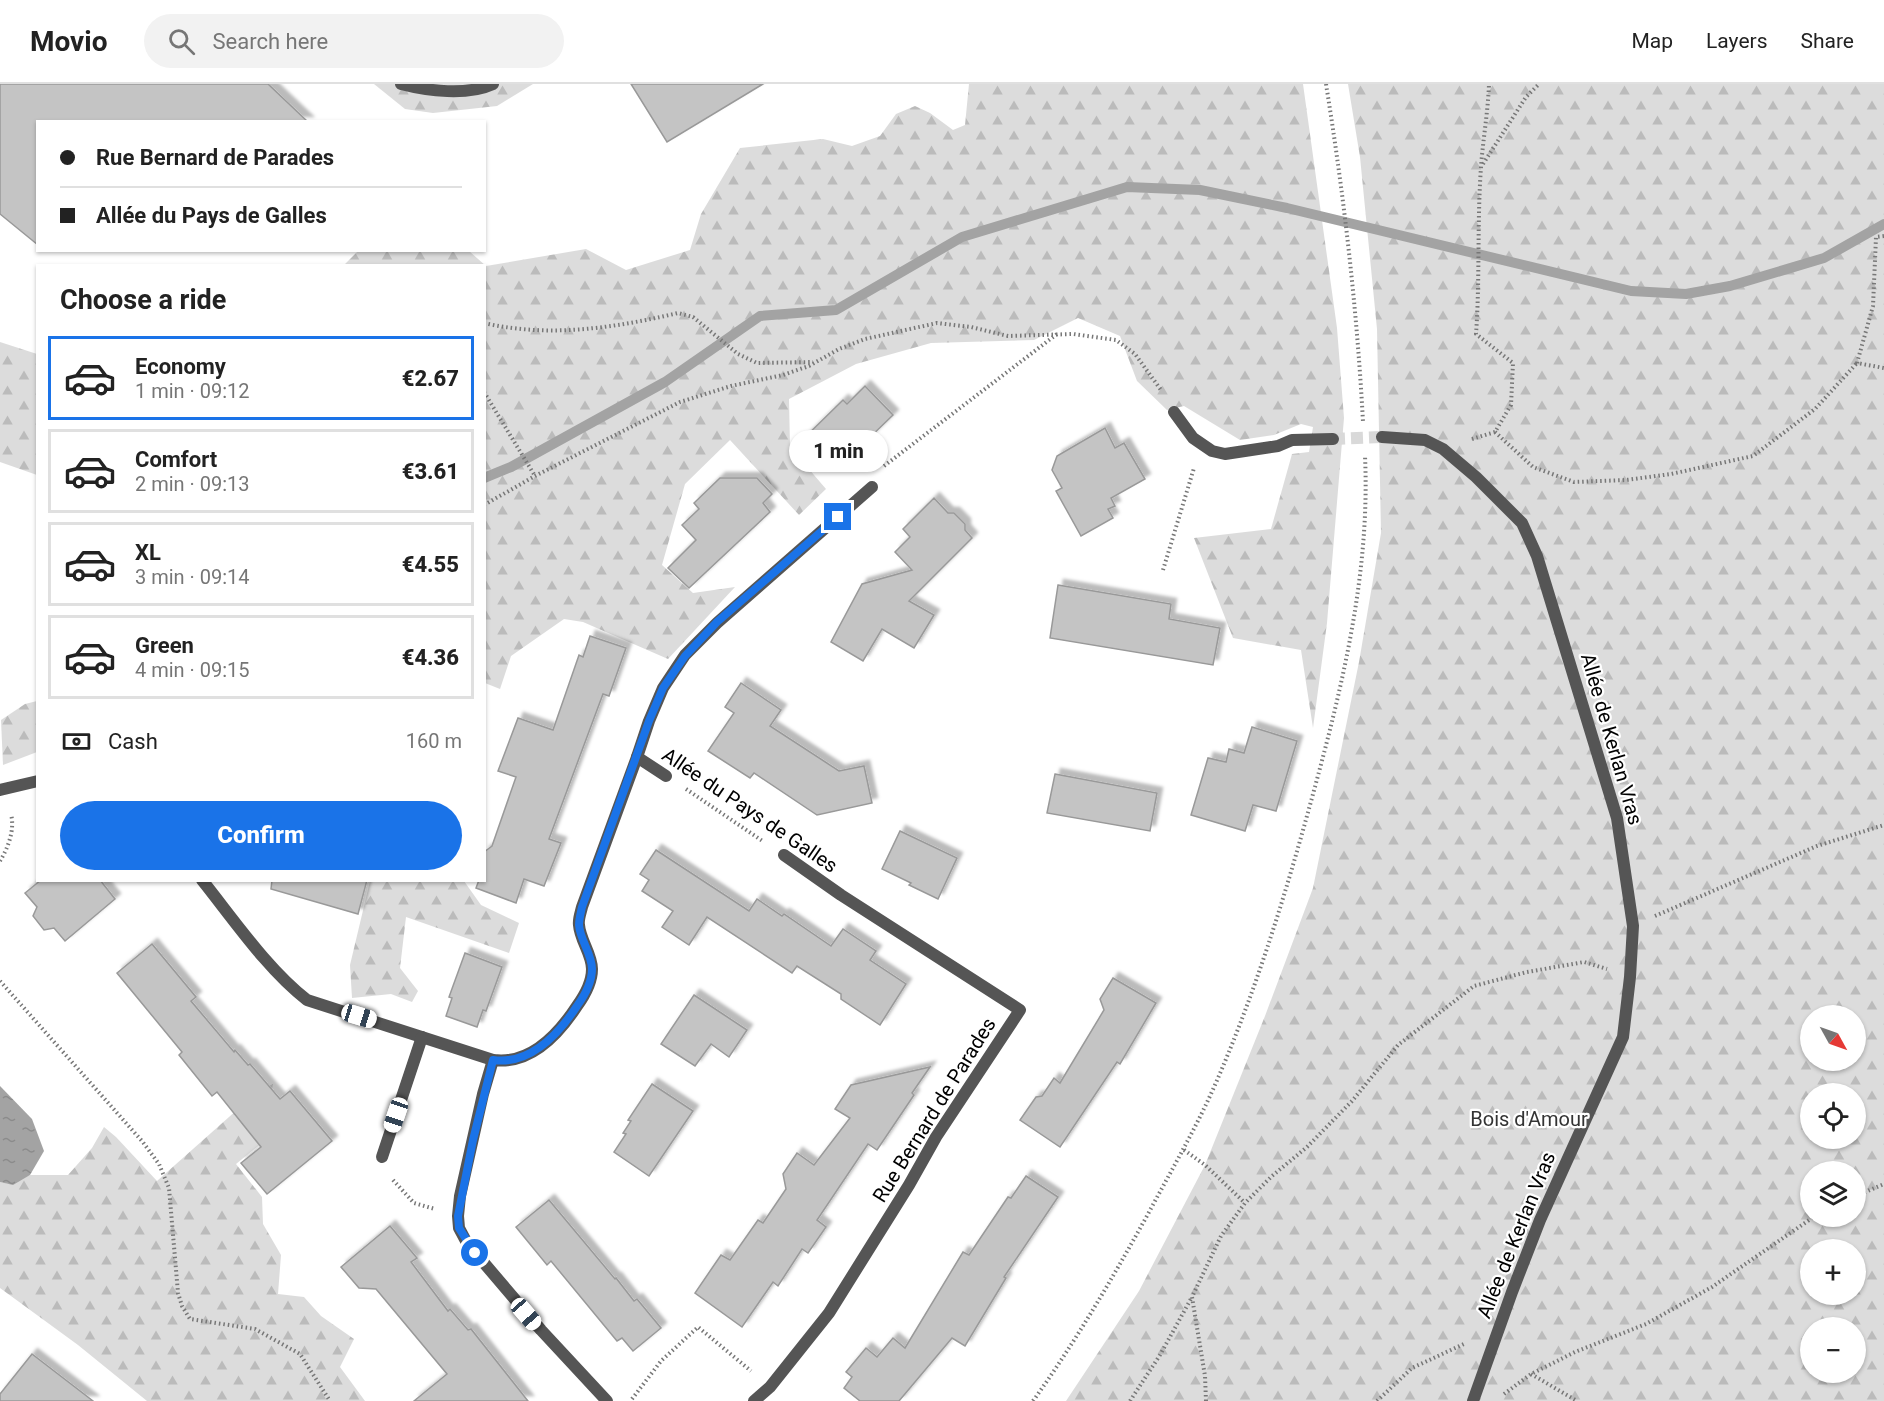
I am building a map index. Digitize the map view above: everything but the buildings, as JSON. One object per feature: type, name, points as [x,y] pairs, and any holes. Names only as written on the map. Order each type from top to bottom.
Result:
[{"type":"street","points":[[401,84],[452,91],[484,88],[493,84]]},
{"type":"street","points":[[1174,412],[1193,438],[1212,451],[1225,454],[1278,446],[1292,440],[1333,439]]},
{"type":"street","name":"Allée de Kerlan Vras","points":[[1382,437],[1425,440],[1443,449],[1476,477],[1522,523],[1537,556],[1617,818],[1633,926],[1623,1037],[1540,1220],[1473,1401]]},
{"type":"street","name":"Allée du Pays de Galles","points":[[493,1060],[506,1062],[532,1053],[571,1016],[585,994],[591,980],[592,966],[579,924],[580,915],[649,721],[663,688],[685,656],[717,622],[872,487]]},
{"type":"street","name":"Allée du Pays de Galles","points":[[637,758],[666,776]]},
{"type":"street","points":[[3,789],[36,781]]},
{"type":"street","name":"Allée du Pays de Galles","points":[[784,855],[841,895]]},
{"type":"street","points":[[204,882],[292,989],[307,1000],[493,1060],[475,1128],[458,1216],[459,1228],[467,1243],[548,1338],[607,1401]]},
{"type":"street","name":"Rue Bernard de Parades","points":[[754,1401],[770,1387],[799,1353],[829,1313],[909,1185],[936,1137],[1020,1010],[841,895]]},
{"type":"street","points":[[382,1157],[422,1037]]},
{"type":"path","points":[[1326,84],[1343,191],[1363,428]]},
{"type":"path","points":[[1443,449],[1495,432],[1511,405],[1513,363],[1476,334],[1481,167],[1489,84]]},
{"type":"path","points":[[1481,167],[1526,97],[1539,84]]},
{"type":"path","points":[[1495,432],[1533,467],[1574,482],[1626,480],[1671,474],[1753,456],[1815,409],[1857,363],[1873,306],[1876,237],[1884,236]]},
{"type":"path","points":[[486,322],[501,326],[568,331],[678,313],[693,317],[738,354],[757,363],[816,363]]},
{"type":"path","points":[[486,504],[535,476],[680,402],[730,386],[783,375],[816,363],[839,349],[865,339],[937,323],[970,327],[1008,336],[1057,334],[1116,340],[1135,354],[1156,382],[1174,412]]},
{"type":"path","points":[[872,487],[878,471],[1057,334]]},
{"type":"path","points":[[1857,363],[1884,368]]},
{"type":"path","points":[[486,395],[535,476]]},
{"type":"path","points":[[1163,570],[1201,444]]},
{"type":"path","points":[[1033,1401],[1110,1284],[1184,1150],[1218,1078],[1255,983],[1288,885],[1335,714],[1360,588],[1366,482],[1364,450]]},
{"type":"path","name":"Allée du Pays de Galles","points":[[666,776],[784,855]]},
{"type":"path","points":[[0,861],[7,849],[13,822],[3,789]]},
{"type":"path","points":[[1633,926],[1817,846],[1884,825]]},
{"type":"path","points":[[1130,1401],[1160,1355],[1192,1297],[1221,1236],[1245,1203],[1272,1176],[1307,1147],[1344,1109],[1398,1045],[1474,986],[1527,972],[1584,962],[1630,976]]},
{"type":"path","points":[[0,981],[142,1141],[159,1164],[169,1188],[178,1293],[182,1306],[190,1319],[255,1329],[300,1354],[330,1401]]},
{"type":"path","points":[[1184,1150],[1205,1165],[1245,1203]]},
{"type":"path","points":[[382,1157],[381,1166],[414,1203],[458,1216]]},
{"type":"path","points":[[1866,1192],[1884,1184]]},
{"type":"path","points":[[1495,1401],[1531,1374],[1575,1352],[1646,1324],[1665,1314],[1712,1287],[1800,1226]]},
{"type":"path","points":[[1192,1297],[1205,1376],[1206,1401]]},
{"type":"path","points":[[630,1401],[661,1361],[698,1327],[770,1387]]},
{"type":"path","points":[[1377,1401],[1412,1368],[1474,1340],[1491,1350]]},
{"type":"path","points":[[1531,1374],[1577,1401]]},
{"type":"green space","points":[[374,84],[533,84],[497,106],[433,113],[405,109]]},
{"type":"green space","points":[[969,84],[1303,84],[1337,328],[1344,418],[1327,623],[1313,728],[1301,650],[1233,638],[1194,538],[1271,529],[1292,454],[1309,452],[1313,427],[1301,424],[1274,435],[1240,440],[1184,406],[1167,410],[1137,381],[1120,336],[1078,318],[1034,340],[931,343],[856,364],[789,399],[790,447],[826,489],[799,515],[730,440],[685,484],[662,565],[693,593],[735,587],[668,659],[583,622],[564,619],[511,656],[500,689],[486,683],[486,266],[586,249],[626,270],[690,250],[701,214],[740,148],[823,139],[852,146],[880,136],[896,114],[915,106],[930,113],[953,130],[965,125]]},
{"type":"green space","name":"Bois d'Amour","points":[[1348,84],[1884,84],[1884,1401],[1066,1401],[1139,1291],[1205,1165],[1313,888],[1359,662],[1381,533],[1377,329],[1360,157]]},
{"type":"green space","points":[[357,252],[470,252],[484,264],[345,264]]},
{"type":"green space","points":[[0,342],[36,354],[36,475],[0,462]]},
{"type":"green space","points":[[36,701],[36,752],[3,765],[1,720],[25,704]]},
{"type":"green space","points":[[370,882],[465,882],[481,905],[519,923],[509,953],[406,917],[400,968],[418,991],[412,1002],[391,994],[352,998],[350,965]]},
{"type":"green space","points":[[273,1084],[262,1143],[236,1164],[262,1197],[263,1224],[281,1255],[278,1294],[304,1297],[321,1316],[354,1339],[340,1367],[365,1401],[147,1401],[78,1345],[0,1288],[0,1182],[10,1184],[30,1175],[68,1175],[92,1148],[104,1127],[157,1181],[256,1093]]},
{"type":"water","points":[[0,1086],[32,1119],[44,1151],[30,1175],[13,1185],[0,1182]]},
{"type":"waterway","points":[[486,477],[511,467],[665,382],[760,316],[836,310],[962,237],[1127,187],[1200,190],[1287,208],[1631,291],[1686,294],[1730,286],[1824,258],[1884,224]]},
{"type":"tunnel","points":[[1333,439],[1382,437]]},
{"type":"route","points":[[475,1253],[459,1228],[458,1216],[460,1196],[493,1060],[506,1062],[532,1053],[556,1033],[571,1016],[585,994],[591,980],[592,966],[579,924],[582,907],[663,688],[685,656],[717,622],[838,517]]}]
